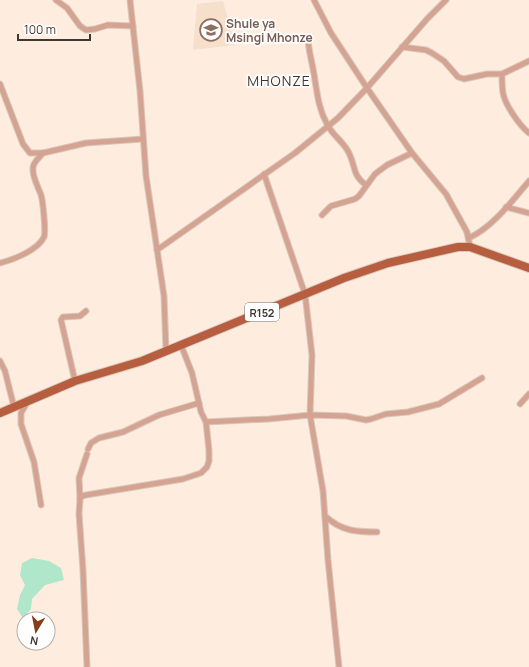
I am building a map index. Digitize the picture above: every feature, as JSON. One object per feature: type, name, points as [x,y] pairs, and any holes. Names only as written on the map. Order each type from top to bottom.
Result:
[{"type":"main road","name":"R152","points":[[0,413],[75,380],[126,366],[344,278],[388,262],[470,247],[529,268]]},
{"type":"street","points":[[56,0],[66,8],[80,26],[86,30],[108,26],[133,26]]},
{"type":"street","points":[[130,0],[141,97],[146,176],[164,296],[166,350]]},
{"type":"street","points":[[314,0],[331,33],[367,88],[412,153],[446,194],[469,238],[470,247]]},
{"type":"street","points":[[157,250],[295,152],[338,118],[446,0]]},
{"type":"street","points":[[308,40],[318,99],[328,126],[349,154],[357,177],[366,185]]},
{"type":"street","points":[[402,48],[426,50],[444,61],[458,77],[464,79],[487,74],[502,74],[529,61]]},
{"type":"street","points":[[502,74],[503,94],[506,102],[520,124],[529,133]]},
{"type":"street","points":[[0,84],[26,150],[30,153],[43,153],[86,143],[143,138]]},
{"type":"street","points":[[0,263],[11,260],[38,246],[44,238],[45,228],[42,201],[33,169],[34,164],[43,153]]},
{"type":"street","points":[[322,215],[331,206],[356,199],[366,185],[381,170],[412,153]]},
{"type":"street","points":[[264,174],[305,294],[312,355],[310,415],[320,465],[326,517],[328,560],[339,667]]},
{"type":"street","points":[[469,238],[483,230],[529,181]]},
{"type":"street","points":[[506,207],[529,213]]},
{"type":"street","points":[[75,380],[61,320],[63,317],[82,315],[86,311]]},
{"type":"street","points":[[80,499],[82,496],[86,495],[183,479],[201,473],[207,467],[209,461],[206,422],[199,403],[192,373],[181,345]]},
{"type":"street","points":[[0,361],[5,371],[14,407]]},
{"type":"street","points":[[206,422],[269,419],[310,415],[346,416],[366,420],[391,412],[408,412],[443,402],[482,378]]},
{"type":"street","points":[[520,404],[529,394]]},
{"type":"street","points":[[29,400],[21,413],[21,424],[34,462],[41,505]]},
{"type":"street","points":[[87,667],[79,514],[79,478],[91,443],[99,438],[123,432],[153,418],[199,403]]},
{"type":"street","points":[[326,517],[340,528],[346,530],[376,532]]},
{"type":"shaded area","points":[[223,1],[235,45],[193,50],[197,4]]},
{"type":"green space","points":[[32,558],[49,561],[61,568],[64,580],[45,585],[32,599],[31,609],[29,611],[18,611],[17,609],[20,595],[25,585],[20,575],[22,563]]},
{"type":"place","name":"Shule ya Msingi Mhonze","points":[[211,30]]},
{"type":"district","name":"MHONZE","points":[[279,80]]}]
